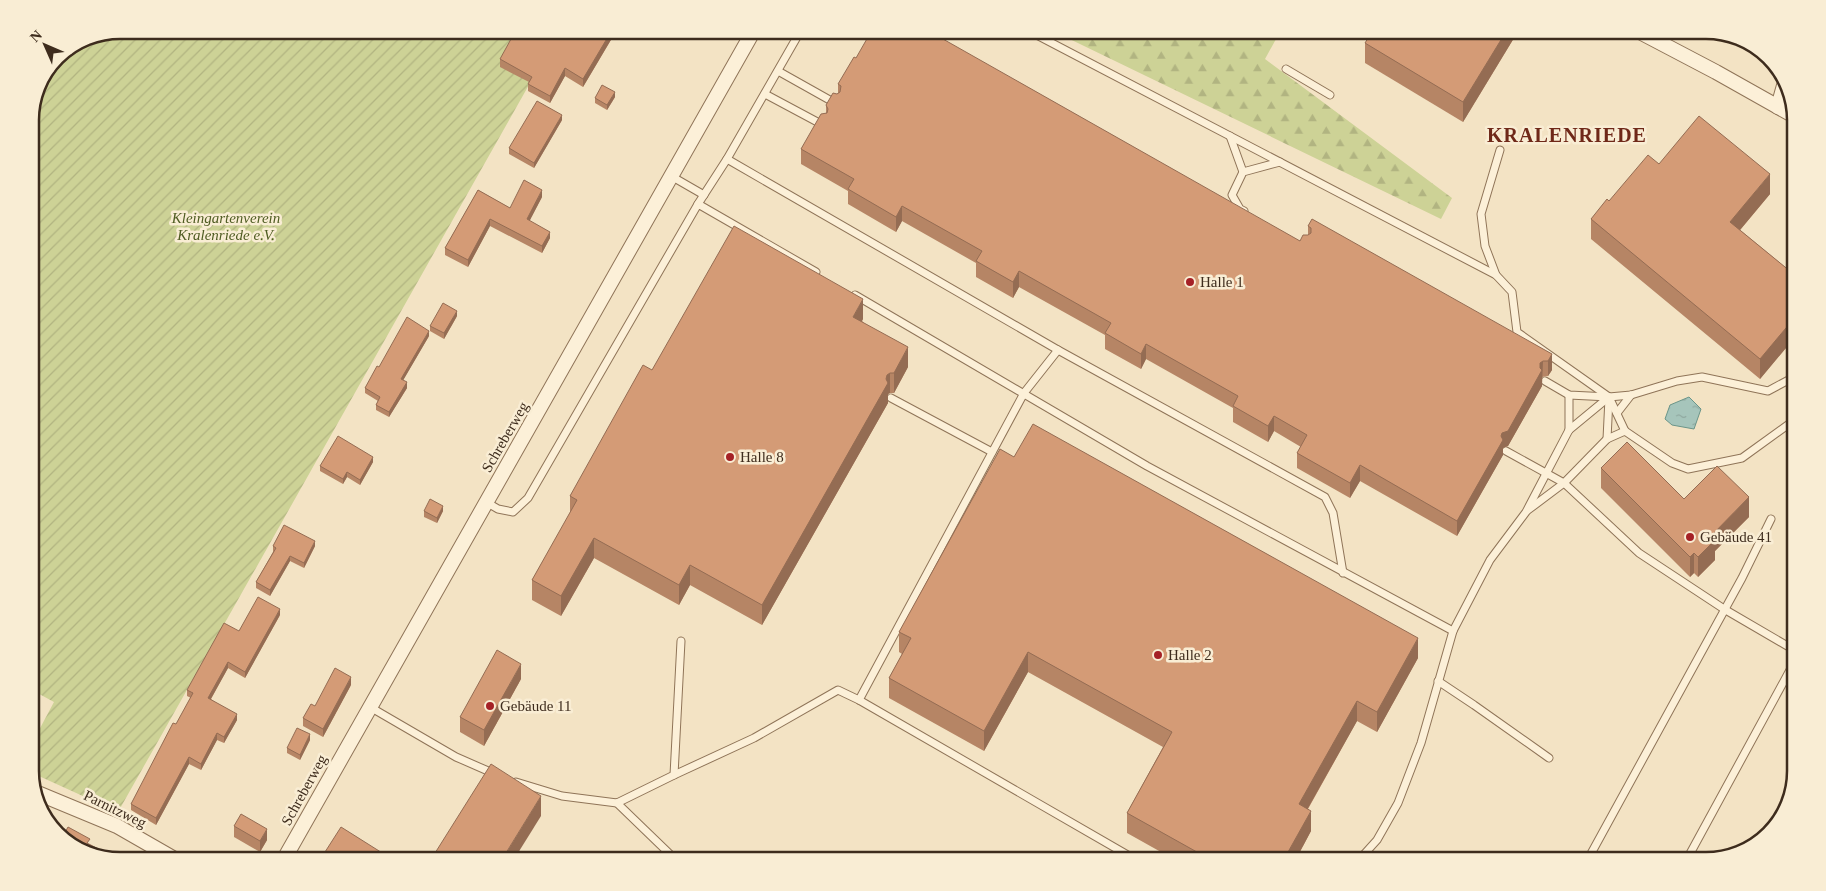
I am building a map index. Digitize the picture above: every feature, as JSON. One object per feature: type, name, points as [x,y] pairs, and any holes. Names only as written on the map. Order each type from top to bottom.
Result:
[{"type":"street","name":"Schreberweg","points":[[288,852],[749,39]]},
{"type":"street","points":[[1653,39],[1787,112]]},
{"type":"street","points":[[1778,107],[1782,92]]},
{"type":"street","name":"Parnitzweg","points":[[43,796],[117,826],[162,852]]},
{"type":"lane","points":[[486,502],[498,509],[513,512],[528,498],[796,39]]},
{"type":"lane","points":[[1044,39],[1496,275],[1512,292],[1517,332],[1609,398],[1625,431],[1672,463],[1688,469],[1742,458],[1787,426]]},
{"type":"lane","points":[[1286,69],[1330,95]]},
{"type":"lane","points":[[778,71],[836,104]]},
{"type":"lane","points":[[765,94],[824,125]]},
{"type":"lane","points":[[1230,136],[1243,172],[1232,195],[1240,209],[1248,214]]},
{"type":"lane","points":[[1496,275],[1485,246],[1481,214],[1500,150]]},
{"type":"lane","points":[[727,158],[1058,350],[1326,497],[1333,513],[1343,573]]},
{"type":"lane","points":[[1243,172],[1280,162]]},
{"type":"lane","points":[[671,176],[704,195]]},
{"type":"lane","points":[[698,204],[827,279]]},
{"type":"lane","points":[[844,289],[1147,466],[1453,631]]},
{"type":"lane","points":[[859,700],[1024,393],[1058,350]]},
{"type":"lane","points":[[1545,381],[1569,395],[1609,398],[1677,381],[1702,378],[1768,391],[1787,381]]},
{"type":"lane","points":[[1617,413],[1631,394]]},
{"type":"lane","points":[[1569,395],[1570,430]]},
{"type":"lane","points":[[891,398],[992,452]]},
{"type":"lane","points":[[1366,852],[1377,840],[1398,803],[1421,743],[1453,631],[1490,560],[1526,512],[1570,430],[1609,398]]},
{"type":"lane","points":[[1607,439],[1609,398]]},
{"type":"lane","points":[[1526,512],[1564,483],[1607,439],[1625,431]]},
{"type":"lane","points":[[1506,451],[1564,483],[1640,553],[1724,609],[1787,646]]},
{"type":"lane","points":[[1592,852],[1771,519]]},
{"type":"lane","points":[[674,775],[681,641]]},
{"type":"lane","points":[[1691,852],[1787,676]]},
{"type":"lane","points":[[1438,681],[1474,704],[1548,758]]},
{"type":"lane","points":[[510,781],[562,796],[617,803],[754,738],[838,690],[859,700],[1122,852]]},
{"type":"lane","points":[[370,707],[456,757],[501,777]]},
{"type":"lane","points":[[617,803],[668,852]]},
{"type":"green space","name":"Kleingartenverein Kralenriede e.V.","points":[[555,39],[118,812],[39,776],[39,730],[54,702],[39,694],[39,115],[45,89],[52,75],[57,70],[70,70],[70,57],[75,52],[104,40]]},
{"type":"green space","points":[[1070,39],[1276,39],[1265,59],[1452,198],[1441,219]]},
{"type":"water","points":[[1689,397],[1701,409],[1694,429],[1672,425],[1665,419],[1670,405]]},
{"type":"building","points":[[511,39],[607,39],[583,79],[565,68],[550,96],[528,84],[532,77],[500,59]]},
{"type":"building","name":"Halle 1","points":[[867,39],[943,39],[1300,241],[1303,235],[1311,233],[1311,228],[1308,226],[1312,219],[1552,354],[1548,361],[1540,363],[1542,370],[1508,431],[1502,433],[1503,440],[1457,521],[1360,465],[1350,483],[1297,453],[1307,435],[1274,416],[1268,426],[1233,406],[1238,396],[1146,344],[1141,354],[1105,333],[1111,323],[1019,271],[1013,282],[976,261],[982,251],[902,206],[896,217],[848,189],[854,179],[801,149],[821,114],[827,113],[826,105],[833,93],[837,94],[840,92],[841,86],[838,84],[854,57],[856,58]]},
{"type":"building","points":[[1367,39],[1502,39],[1463,102],[1365,43]]},
{"type":"building","points":[[602,85],[615,92],[607,105],[595,98]]},
{"type":"building","points":[[537,101],[562,115],[534,163],[509,148]]},
{"type":"building","points":[[1699,116],[1770,174],[1730,222],[1787,269],[1787,327],[1760,359],[1591,219],[1648,155],[1659,164]]},
{"type":"building","points":[[524,180],[542,190],[527,219],[550,232],[542,246],[490,219],[468,260],[445,248],[478,190],[510,208]]},
{"type":"building","name":"Halle 8","points":[[734,226],[863,299],[853,317],[908,347],[894,373],[887,375],[888,383],[762,605],[690,565],[679,585],[594,538],[561,596],[532,580],[577,500],[570,496],[643,365],[652,370]]},
{"type":"building","points":[[443,303],[457,311],[444,333],[430,326]]},
{"type":"building","points":[[407,317],[429,331],[401,379],[407,382],[389,412],[376,405],[380,397],[365,388]]},
{"type":"building","name":"Halle 2","points":[[1033,424],[1418,638],[1377,712],[1357,701],[1299,804],[1311,811],[1288,852],[1197,852],[1127,813],[1172,732],[1028,652],[984,731],[889,678],[911,638],[899,632],[1000,449],[1014,457]]},
{"type":"building","points":[[338,436],[373,457],[360,480],[347,472],[343,479],[320,466]]},
{"type":"building","points":[[1627,442],[1684,499],[1717,466],[1749,497],[1711,536],[1715,540],[1698,557],[1694,553],[1690,557],[1601,468]]},
{"type":"building","points":[[430,499],[443,506],[437,518],[424,511]]},
{"type":"building","points":[[284,525],[315,541],[304,563],[290,556],[270,590],[256,582],[276,548],[273,546]]},
{"type":"building","points":[[258,597],[280,609],[245,672],[228,662],[208,698],[237,714],[224,737],[217,733],[201,764],[189,757],[156,818],[131,804],[173,723],[176,724],[193,693],[187,690],[224,623],[239,631]]},
{"type":"building","points":[[497,650],[521,664],[484,730],[460,717]]},
{"type":"building","points":[[335,668],[351,677],[323,729],[303,718],[311,704],[315,706]]},
{"type":"building","points":[[297,728],[310,734],[300,755],[287,748]]},
{"type":"building","points":[[491,764],[541,796],[507,852],[436,852]]},
{"type":"building","points":[[241,814],[267,829],[260,841],[234,826]]},
{"type":"building","points":[[68,827],[90,839],[87,843],[100,850],[84,844],[66,832]]},
{"type":"building","points":[[341,827],[381,852],[325,852]]},
{"type":"place","name":"Halle 1","points":[[1190,282]]},
{"type":"place","name":"Halle 8","points":[[730,457]]},
{"type":"place","name":"Gebäude 41","points":[[1690,537]]},
{"type":"place","name":"Halle 2","points":[[1158,655]]},
{"type":"place","name":"Gebäude 11","points":[[490,706]]},
{"type":"district","name":"KRALENRIEDE","points":[[1567,135]]}]
